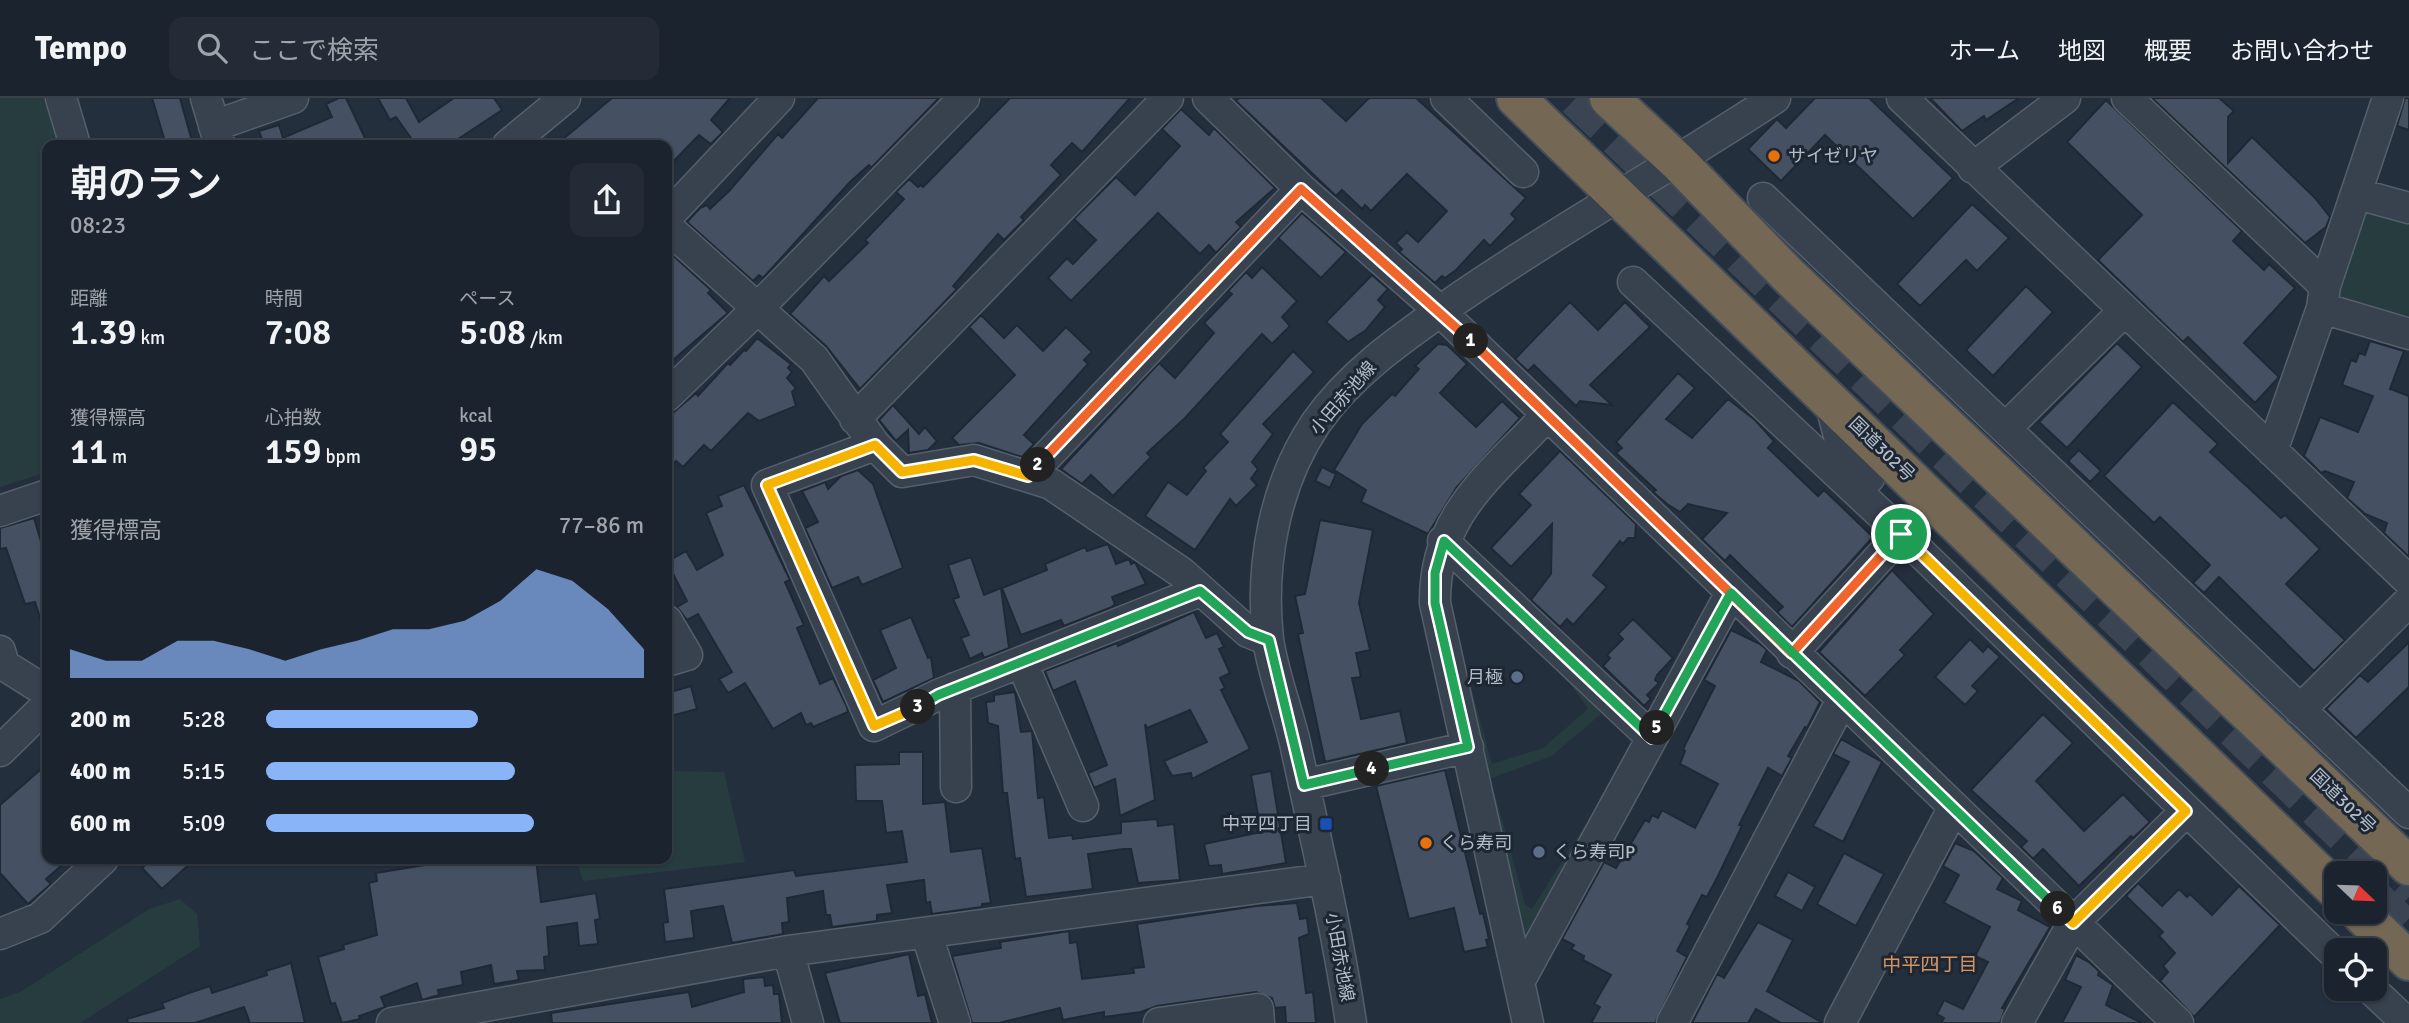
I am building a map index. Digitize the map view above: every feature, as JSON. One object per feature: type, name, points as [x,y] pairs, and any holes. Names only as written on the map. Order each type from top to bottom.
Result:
[{"type":"highway","name":"国道302号","points":[[1516,98],[2324,878]]},
{"type":"highway","name":"国道302号","points":[[1609,98],[1678,162],[1788,275],[2409,866]]},
{"type":"highway","points":[[2371,924],[2409,961]]},
{"type":"street","points":[[61,98],[74,140]]},
{"type":"street","points":[[213,123],[293,98]]},
{"type":"street","points":[[514,140],[565,98]]},
{"type":"street","points":[[672,212],[779,98]]},
{"type":"street","points":[[672,391],[759,307],[964,98]]},
{"type":"street","points":[[855,419],[1168,98]]},
{"type":"street","points":[[1208,98],[1301,189],[1440,311],[2178,1023]]},
{"type":"street","points":[[1446,98],[1523,172]]},
{"type":"street","name":"小田赤池線","points":[[1351,1023],[1325,879],[1269,640],[1267,576],[1271,534],[1297,456],[1317,422],[1366,366],[1440,311],[1616,195],[1678,162],[1775,98]]},
{"type":"street","points":[[1902,98],[1972,168],[2409,581]]},
{"type":"street","points":[[1972,168],[2065,98]]},
{"type":"street","points":[[2127,98],[2323,297],[2409,334]]},
{"type":"street","points":[[2272,451],[2388,98]]},
{"type":"street","points":[[1028,476],[1301,189]]},
{"type":"street","points":[[2358,194],[2409,208]]},
{"type":"street","points":[[1763,198],[2007,427],[2409,813]]},
{"type":"street","points":[[672,231],[814,359],[875,445],[902,472],[974,460],[1028,476],[1062,492],[1182,573],[1248,632],[1269,640]]},
{"type":"street","points":[[1788,275],[1824,283],[1874,327],[1903,332]]},
{"type":"street","points":[[1633,282],[1893,525],[2324,943]]},
{"type":"street","points":[[2007,427],[2124,311]]},
{"type":"street","points":[[1829,398],[1843,451],[1885,494],[1893,525]]},
{"type":"street","points":[[1528,1023],[1435,603],[1435,573],[1444,541],[1457,512],[1546,416]]},
{"type":"street","points":[[875,445],[767,485],[874,726],[955,688],[1200,591]]},
{"type":"street","points":[[0,511],[42,497]]},
{"type":"street","points":[[1792,653],[1893,525]]},
{"type":"street","points":[[1444,541],[1652,738]]},
{"type":"street","points":[[1520,980],[1731,593]]},
{"type":"street","points":[[2300,710],[2409,601]]},
{"type":"street","points":[[672,630],[687,655],[672,660]]},
{"type":"street","points":[[0,651],[4,666],[42,689]]},
{"type":"street","points":[[1022,663],[1083,806]]},
{"type":"street","points":[[955,688],[957,787]]},
{"type":"street","points":[[1672,1023],[1842,701]]},
{"type":"street","points":[[0,751],[42,710]]},
{"type":"street","points":[[1304,785],[1468,747]]},
{"type":"street","points":[[1840,1023],[1954,807]]},
{"type":"street","points":[[2017,1023],[2073,923],[2186,811]]},
{"type":"street","points":[[0,934],[40,918],[98,864]]},
{"type":"street","points":[[392,1023],[788,951],[927,935],[1325,879]]},
{"type":"street","points":[[927,935],[955,1023]]},
{"type":"street","points":[[788,951],[808,1023]]},
{"type":"street","points":[[2384,1001],[2407,1023]]},
{"type":"street","points":[[1159,1023],[1258,1009],[1259,1023]]},
{"type":"green space","points":[[0,98],[44,98],[57,140],[42,140],[42,474],[0,487]]},
{"type":"green space","points":[[2367,211],[2409,215],[2409,325],[2340,305],[2339,292]]},
{"type":"green space","points":[[1443,592],[1492,764],[1543,748],[1588,709],[1544,646],[1639,737],[1640,744],[1535,936],[1518,935],[1489,801],[1496,798],[1525,904],[1532,909],[1639,740],[1602,713],[1552,756],[1484,781]]},
{"type":"green space","points":[[672,771],[724,772],[745,862],[583,881],[578,864],[672,864]]},
{"type":"green space","points":[[180,899],[197,914],[200,946],[80,1023],[0,1023],[0,999],[22,991],[149,909]]},
{"type":"building","points":[[152,98],[180,98],[192,140],[165,140]]},
{"type":"building","points":[[346,98],[365,138],[262,140],[259,131],[279,125],[283,138],[332,117],[326,104]]},
{"type":"building","points":[[378,98],[406,98],[419,122],[454,98],[494,98],[502,110],[457,140],[412,140],[396,117],[390,120]]},
{"type":"building","points":[[612,98],[730,98],[711,120],[723,132],[711,144],[699,135],[672,163],[672,140],[562,140]]},
{"type":"building","points":[[818,98],[939,98],[871,168],[869,165],[850,182],[763,278],[759,275],[753,281],[687,222],[700,208],[707,205],[710,209],[778,134],[782,138]]},
{"type":"building","points":[[1010,98],[1130,98],[1082,152],[1072,143],[1051,165],[1061,175],[1021,217],[1024,220],[1004,240],[998,234],[953,286],[957,289],[860,389],[826,346],[790,314],[824,276],[829,281],[868,243],[865,240],[904,199],[896,192],[909,179],[918,187],[923,187]]},
{"type":"building","points":[[1239,98],[1321,98],[1346,121],[1369,98],[1416,98],[1526,198],[1511,214],[1516,219],[1490,246],[1484,240],[1456,270],[1445,278],[1442,276],[1435,283],[1399,252],[1402,249],[1396,243],[1407,232],[1418,242],[1447,211],[1407,174],[1371,211],[1365,205],[1362,209],[1342,190],[1336,196],[1236,101]]},
{"type":"building","points":[[1815,98],[1869,98],[1953,178],[1913,219],[1825,135],[1781,181],[1748,149],[1777,119],[1786,128]]},
{"type":"building","points":[[1930,98],[2019,98],[1986,120],[1984,116],[1962,131]]},
{"type":"building","points":[[2152,98],[2219,98],[2234,111],[2228,117],[2228,163],[2252,137],[2315,198],[2330,217],[2326,227],[2305,243]]},
{"type":"building","points":[[2405,98],[2409,98],[2409,130],[2397,126]]},
{"type":"building","points":[[2106,100],[2242,231],[2233,241],[2264,270],[2269,264],[2295,288],[2244,343],[2279,377],[2255,403],[2188,337],[2183,342],[2098,260],[2142,215],[2067,142]]},
{"type":"building","points":[[1181,109],[1209,135],[1214,128],[1275,188],[1236,222],[1241,227],[1216,253],[1209,245],[1200,254],[1158,213],[1071,301],[1048,278],[1067,258],[1073,264],[1096,240],[1074,219],[1116,177],[1135,195],[1180,146],[1162,129]]},
{"type":"building","points":[[1972,204],[2009,238],[1977,271],[1966,260],[1920,306],[1897,284]]},
{"type":"building","points":[[1302,213],[1346,252],[1321,278],[1278,238]]},
{"type":"building","points":[[672,255],[711,290],[708,293],[728,313],[672,361]]},
{"type":"building","points":[[1262,267],[1297,301],[1282,317],[1290,326],[1272,344],[1262,334],[1185,418],[1147,453],[1151,457],[1113,496],[1091,475],[1082,484],[1061,469],[1159,363],[1175,378],[1214,333],[1204,323],[1232,294],[1228,291],[1246,272],[1252,278]]},
{"type":"building","points":[[1372,275],[1388,289],[1378,300],[1385,307],[1366,330],[1348,342],[1326,322]]},
{"type":"building","points":[[2026,286],[2053,312],[1993,376],[1966,350]]},
{"type":"building","points":[[1570,302],[1598,330],[1625,302],[1650,327],[1590,385],[1612,405],[1580,401],[1576,406],[1534,365],[1528,371],[1515,359]]},
{"type":"building","points":[[981,315],[1004,338],[1017,325],[1043,351],[1066,327],[1092,352],[1084,360],[1088,364],[1024,435],[1034,444],[1022,457],[979,443],[959,445],[952,438],[1015,375],[969,327]]},
{"type":"building","points":[[757,338],[791,364],[788,368],[792,372],[787,378],[796,388],[792,392],[796,406],[759,421],[748,413],[711,451],[704,445],[683,467],[676,461],[672,465],[672,415],[696,393],[698,396],[728,363],[730,365]]},
{"type":"building","points":[[2370,341],[2404,351],[2390,389],[2409,396],[2409,557],[2384,533],[2387,523],[2365,514],[2347,498],[2354,482],[2325,471],[2321,473],[2304,456],[2320,417],[2358,432],[2373,396],[2342,385],[2351,360],[2356,362],[2359,353],[2365,355]]},
{"type":"building","points":[[2117,343],[2142,367],[2067,448],[2039,422]]},
{"type":"building","points":[[1438,344],[1447,345],[1467,364],[1440,393],[1476,427],[1502,401],[1520,418],[1456,488],[1428,534],[1361,502],[1366,490],[1334,470],[1362,424],[1392,394],[1395,396],[1419,369],[1415,366]]},
{"type":"building","points":[[1293,351],[1314,372],[1263,424],[1273,434],[1252,462],[1258,469],[1251,479],[1257,485],[1236,506],[1230,499],[1195,550],[1145,516],[1168,482],[1187,495],[1206,471],[1203,468],[1228,442],[1220,434]]},
{"type":"building","points":[[1678,373],[1695,388],[1666,419],[1692,438],[1728,399],[1755,420],[1774,441],[1768,448],[1818,496],[1824,490],[1873,537],[1792,627],[1777,612],[1783,607],[1730,555],[1725,561],[1702,539],[1727,513],[1688,504],[1680,512],[1653,492],[1656,490],[1616,453],[1622,448],[1616,442]]},
{"type":"building","points":[[2173,402],[2218,444],[2210,452],[2281,518],[2285,515],[2320,549],[2286,584],[2345,640],[2314,671],[2219,577],[2204,593],[2193,583],[2210,565],[2160,517],[2154,523],[2104,476]]},
{"type":"building","points":[[893,405],[919,434],[925,427],[937,441],[928,450],[909,453],[908,430],[896,441],[879,420]]},
{"type":"building","points":[[2079,450],[2101,471],[2090,482],[2068,461]]},
{"type":"building","points":[[1560,451],[1636,524],[1635,538],[1628,538],[1623,544],[1620,541],[1593,575],[1607,587],[1573,625],[1567,619],[1560,627],[1531,600],[1551,574],[1552,524],[1511,567],[1491,548],[1531,505],[1519,494]]},
{"type":"building","points":[[1322,467],[1336,474],[1330,488],[1315,481]]},
{"type":"building","points":[[858,470],[873,484],[903,568],[862,585],[858,577],[832,588],[805,528],[818,522],[802,491],[825,482],[828,489],[841,476]]},
{"type":"building","points":[[744,485],[790,580],[785,582],[804,625],[797,628],[820,684],[833,678],[848,712],[813,727],[811,723],[806,725],[801,713],[773,729],[745,683],[728,693],[719,679],[732,672],[698,614],[687,620],[677,607],[687,601],[672,572],[672,559],[686,551],[697,570],[723,555],[706,513],[722,506],[718,496]]},
{"type":"building","points":[[34,518],[42,545],[42,624],[35,602],[25,604],[6,548],[0,549],[0,528]]},
{"type":"building","points":[[1320,520],[1373,530],[1359,603],[1370,650],[1356,653],[1361,677],[1352,678],[1361,719],[1400,711],[1407,743],[1325,762],[1298,634],[1303,633],[1295,596],[1305,594]]},
{"type":"building","points":[[1108,544],[1116,564],[1129,559],[1131,564],[1135,562],[1146,584],[1112,597],[1115,604],[1112,607],[1064,626],[1061,620],[1021,635],[1002,588],[1047,570],[1045,564],[1085,547],[1087,551]]},
{"type":"building","points":[[971,557],[984,595],[1001,588],[1009,648],[984,658],[982,653],[970,659],[961,638],[969,635],[953,599],[959,597],[948,565]]},
{"type":"building","points":[[1892,570],[1934,614],[1900,650],[1905,655],[1865,696],[1819,652]]},
{"type":"building","points":[[1194,612],[1206,638],[1217,633],[1224,647],[1219,649],[1230,673],[1220,678],[1225,688],[1221,690],[1250,749],[1192,779],[1191,773],[1172,776],[1164,761],[1207,742],[1190,710],[1147,728],[1145,724],[1155,800],[1120,816],[1115,779],[1094,788],[1088,773],[1107,765],[1075,681],[1053,691],[1045,671],[1117,643],[1118,646]]},
{"type":"building","points":[[911,617],[928,658],[931,657],[934,678],[883,702],[873,680],[896,668],[880,630]]},
{"type":"building","points":[[1633,619],[1673,658],[1657,675],[1655,680],[1659,683],[1647,695],[1651,699],[1644,706],[1603,666],[1610,658],[1607,655],[1623,639],[1618,634]]},
{"type":"building","points":[[1731,630],[1760,644],[1767,650],[1761,662],[1799,681],[1820,702],[1788,756],[1792,758],[1782,776],[1768,768],[1739,825],[1742,826],[1717,878],[1707,897],[1702,895],[1687,924],[1690,926],[1677,951],[1687,957],[1655,1023],[1591,1023],[1600,1007],[1594,1004],[1611,975],[1583,960],[1584,956],[1571,949],[1574,945],[1562,939],[1604,862],[1616,868],[1645,820],[1649,822],[1652,815],[1658,818],[1662,810],[1695,828],[1718,784],[1680,764],[1685,751],[1683,749],[1715,686],[1704,680]]},
{"type":"building","points":[[1970,639],[1983,652],[1988,646],[2000,657],[1972,686],[1978,691],[1965,705],[1935,677]]},
{"type":"building","points":[[2409,642],[2409,687],[2356,738],[2326,709],[2360,675],[2368,682]]},
{"type":"building","points":[[691,686],[697,709],[672,716],[672,692]]},
{"type":"building","points":[[1015,692],[1021,732],[1032,731],[1038,798],[1044,797],[1049,838],[1072,835],[1073,839],[1121,833],[1121,822],[1157,819],[1158,826],[1174,824],[1180,880],[1138,883],[1131,849],[1123,849],[1088,854],[1093,889],[1026,897],[1020,858],[1015,859],[1007,793],[1003,793],[998,726],[988,723],[986,702],[994,701],[994,695]]},
{"type":"building","points":[[2043,714],[2073,743],[2036,781],[2084,831],[2123,794],[2150,822],[2133,838],[2131,836],[2079,886],[2043,849],[2033,859],[2021,847],[2027,841],[1971,790]]},
{"type":"building","points":[[1841,739],[1882,762],[1843,842],[1813,826],[1849,762],[1833,754]]},
{"type":"building","points":[[899,752],[923,752],[923,804],[945,802],[951,852],[982,848],[991,903],[982,904],[982,907],[932,914],[930,902],[926,903],[924,880],[887,885],[892,913],[877,915],[877,921],[832,927],[830,915],[826,915],[823,891],[787,898],[789,922],[782,923],[783,934],[732,943],[723,906],[691,911],[694,938],[665,942],[663,923],[668,922],[664,889],[794,870],[796,876],[907,862],[902,831],[886,833],[882,801],[856,801],[855,765],[899,764]]},
{"type":"building","points":[[42,768],[42,864],[63,864],[46,879],[51,884],[28,904],[0,873],[0,805]]},
{"type":"building","name":"くら寿司","points":[[1445,770],[1480,914],[1483,913],[1489,939],[1486,940],[1488,947],[1464,952],[1454,908],[1409,919],[1376,786]]},
{"type":"building","points":[[1271,771],[1286,863],[1222,874],[1221,865],[1209,866],[1204,844],[1261,832],[1251,775]]},
{"type":"building","points":[[1955,843],[1974,851],[2003,878],[1997,889],[2022,901],[2018,910],[2050,927],[2002,1008],[2005,1009],[2000,1023],[1941,1023],[1944,1018],[1937,1014],[1944,1000],[1963,1009],[1988,962],[1975,956],[1990,927],[1944,903],[1959,875],[1943,866]]},
{"type":"building","points":[[1844,853],[1884,874],[1856,926],[1817,904]]},
{"type":"building","points":[[146,864],[190,864],[162,889],[142,868]]},
{"type":"building","points":[[431,864],[537,864],[541,902],[596,893],[600,919],[595,920],[598,944],[579,946],[577,923],[547,927],[549,956],[544,957],[545,970],[517,971],[519,980],[494,984],[491,965],[461,972],[463,985],[438,990],[439,995],[422,1000],[417,983],[381,997],[385,1007],[359,1016],[360,1019],[342,1023],[335,1003],[331,1004],[318,957],[344,949],[343,945],[377,935],[369,883],[377,881],[376,873]]},
{"type":"building","points":[[1788,872],[1815,887],[1802,911],[1775,896]]},
{"type":"building","points":[[2138,883],[2162,906],[2179,889],[2187,897],[2190,894],[2212,915],[2239,886],[2280,925],[2194,1017],[2160,981],[2168,972],[2163,966],[2175,953],[2159,936],[2163,932],[2126,896]]},
{"type":"building","points":[[1297,903],[1300,919],[1307,918],[1309,934],[1299,938],[1306,993],[1313,992],[1316,1023],[1286,1023],[1285,1007],[1275,1008],[1272,998],[1256,992],[1157,1006],[1141,1012],[1104,1017],[1104,1012],[1063,1020],[1060,1008],[999,1023],[972,1023],[952,956],[1001,948],[1000,942],[1069,931],[1070,943],[1077,942],[1082,979],[1134,973],[1133,968],[1144,967],[1137,924],[1256,906]]},
{"type":"building","points":[[1758,922],[1793,940],[1767,991],[1823,1023],[1781,1023],[1756,1009],[1748,1023],[1692,1023],[1717,974],[1724,978]]},
{"type":"building","points":[[909,954],[918,996],[925,994],[932,1023],[840,1023],[825,973]]},
{"type":"building","points":[[2076,955],[2089,962],[2099,971],[2098,975],[2113,985],[2106,1005],[2142,1023],[2062,1023],[2081,987],[2065,980]]},
{"type":"building","points":[[291,963],[305,1023],[250,1023],[244,1007],[195,1023],[128,1023],[127,1019],[164,1008],[162,1003],[189,993],[210,986],[212,993],[267,975],[266,971]]},
{"type":"building","points":[[764,977],[765,986],[773,985],[774,994],[779,994],[782,1023],[552,1023],[551,1013],[689,992],[692,1007],[744,992],[743,979]]},
{"type":"tunnel","points":[[1576,98],[2409,897]]},
{"type":"tunnel","points":[[2387,911],[2409,932]]},
{"type":"place","name":"サイゼリヤ","points":[[1774,156]]},
{"type":"place","name":"月極","points":[[1517,677]]},
{"type":"place","name":"中平四丁目","points":[[1326,824]]},
{"type":"place","name":"くら寿司","points":[[1426,843]]},
{"type":"place","name":"くら寿司P","points":[[1539,852]]},
{"type":"district","name":"中平四丁目","points":[[1930,965]]},
{"type":"route","points":[[1901,534],[1792,653],[1731,593],[1546,416],[1440,311],[1301,189],[1028,476],[974,460],[902,472],[875,445],[767,485],[874,726],[908,712],[938,695],[1200,591],[1231,620],[1248,632],[1269,640],[1304,785],[1468,747],[1435,603],[1435,573],[1444,541],[1652,738],[1731,593],[1842,701],[1954,807],[2073,923],[2186,811],[1901,534]]}]
